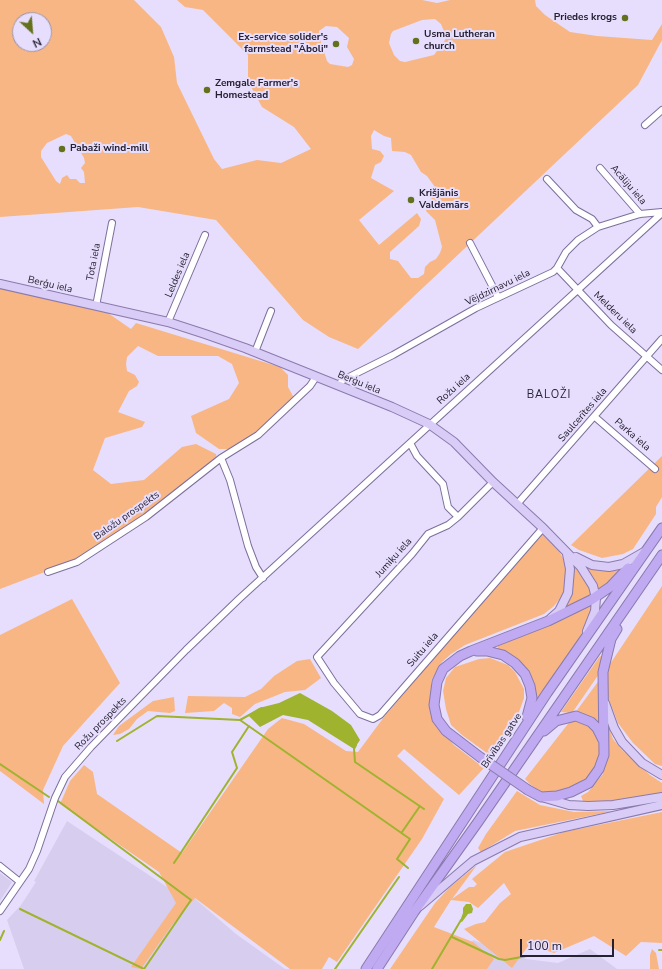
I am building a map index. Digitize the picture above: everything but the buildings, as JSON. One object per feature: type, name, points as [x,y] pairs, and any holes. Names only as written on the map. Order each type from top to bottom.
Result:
[{"type":"highway","name":"Brīvības gatve","points":[[366,969],[503,759],[662,528]]},
{"type":"highway","points":[[377,969],[414,912],[662,555]]},
{"type":"highway","points":[[637,590],[632,605],[611,639],[606,656],[603,672],[604,755],[599,769],[589,783],[571,792],[557,796],[541,797],[480,758],[446,731],[437,719],[434,705],[437,682],[443,669],[460,656],[471,650],[548,621],[596,598],[623,575],[638,556]]},
{"type":"highway","points":[[471,650],[487,650],[503,655],[515,663],[525,674],[530,686],[532,698],[530,711],[506,749],[503,759]]},
{"type":"highway","points":[[534,739],[556,721],[576,716],[591,722],[601,734],[604,745]]},
{"type":"main road","name":"Berģu iela","points":[[0,284],[168,322],[255,352],[392,407],[429,424],[454,442],[492,482],[518,503],[567,553],[588,578],[596,598]]},
{"type":"main road","points":[[567,553],[585,563],[602,567],[623,564],[647,550]]},
{"type":"main road","points":[[548,621],[559,610],[568,593],[570,569],[567,553]]},
{"type":"main road","points":[[582,645],[595,612],[596,598]]},
{"type":"main road","points":[[604,701],[614,728],[622,742],[642,763],[662,775]]},
{"type":"main road","points":[[541,797],[570,805],[588,806],[613,805],[662,797]]},
{"type":"main road","points":[[414,912],[474,861],[514,839],[531,833],[662,805]]},
{"type":"street","points":[[645,125],[662,110]]},
{"type":"street","name":"Acāliju iela","points":[[600,168],[640,214]]},
{"type":"street","points":[[547,179],[576,210],[592,219],[598,227]]},
{"type":"street","name":"Vējdzirnavu iela","points":[[338,385],[343,380],[394,355],[498,297],[548,275],[557,268],[566,252],[578,240],[598,227],[640,214],[662,213]]},
{"type":"street","name":"Rožu iela","points":[[262,580],[429,424],[662,213]]},
{"type":"street","name":"Tota iela","points":[[96,306],[112,223]]},
{"type":"street","name":"Leldes iela","points":[[168,322],[205,235]]},
{"type":"street","points":[[470,243],[498,297]]},
{"type":"street","name":"Melderu iela","points":[[557,268],[611,324],[662,370]]},
{"type":"street","points":[[255,352],[271,311]]},
{"type":"street","name":"Saulcerītes iela","points":[[518,503],[662,339]]},
{"type":"street","points":[[262,580],[248,546],[230,480],[221,458],[258,435],[310,386],[316,376]]},
{"type":"street","name":"Parka iela","points":[[595,417],[655,469]]},
{"type":"street","points":[[410,443],[417,456],[443,484],[448,507],[458,517]]},
{"type":"street","name":"Baložu prospekts","points":[[48,572],[77,562],[133,526],[221,458]]},
{"type":"street","name":"Jumiķu iela","points":[[317,657],[412,554],[428,534],[448,525],[458,517],[492,482]]},
{"type":"street","name":"Suitu iela","points":[[317,657],[334,683],[360,714],[373,719],[380,715],[543,528]]},
{"type":"street","name":"Rožu prospekts","points":[[0,911],[20,882],[37,851],[55,798],[66,777],[73,768],[186,650],[262,580]]},
{"type":"street","points":[[0,866],[20,882]]},
{"type":"shaded area","points":[[0,0],[134,0],[161,27],[174,57],[177,83],[214,159],[222,169],[257,160],[281,163],[311,149],[294,127],[262,107],[248,81],[248,55],[203,10],[185,7],[177,0],[422,0],[437,3],[450,0],[535,0],[536,6],[545,15],[570,32],[597,36],[652,40],[662,24],[662,40],[638,85],[358,349],[329,337],[303,320],[216,220],[138,207],[0,217]],"holes":[[[435,19],[441,24],[446,36],[445,40],[434,55],[405,62],[400,61],[394,55],[389,43],[393,31],[422,20]],[[326,26],[337,27],[349,38],[347,47],[354,59],[352,65],[348,67],[330,64],[327,61],[319,36],[319,31]],[[374,130],[391,138],[392,151],[405,152],[411,155],[421,172],[427,176],[435,187],[436,193],[427,204],[426,211],[435,220],[442,247],[436,259],[425,267],[424,274],[418,278],[411,278],[398,261],[390,259],[390,252],[419,226],[421,219],[417,213],[379,245],[359,220],[394,191],[371,178],[375,165],[381,162],[384,156],[380,151],[372,149],[371,136]],[[66,134],[71,136],[84,158],[85,163],[81,168],[84,172],[85,183],[80,183],[76,179],[70,179],[67,175],[62,178],[60,184],[56,181],[41,157],[41,151],[47,143]]]},
{"type":"shaded area","points":[[0,288],[105,311],[131,329],[136,323],[280,367],[288,375],[288,387],[294,398],[248,439],[231,449],[219,449],[196,433],[191,416],[229,399],[239,383],[232,364],[218,356],[158,356],[138,346],[127,357],[126,364],[127,371],[135,375],[139,382],[137,386],[129,391],[118,412],[145,422],[142,427],[105,438],[93,470],[111,484],[144,480],[182,447],[196,444],[216,454],[217,459],[176,492],[79,559],[0,589]]},
{"type":"shaded area","points":[[662,456],[662,497],[656,507],[656,514],[633,549],[623,554],[602,558],[579,550],[571,545]]},
{"type":"shaded area","points":[[540,532],[557,548],[563,558],[566,570],[566,583],[562,596],[554,606],[544,614],[465,645],[451,654],[442,662],[431,681],[431,715],[436,724],[454,745],[484,768],[459,795],[404,749],[397,756],[444,799],[422,839],[337,962],[329,957],[322,969],[290,969],[195,898],[172,925],[141,969],[131,967],[176,903],[159,872],[60,804],[70,781],[84,765],[93,772],[97,794],[182,853],[268,729],[282,718],[304,724],[346,751],[358,752],[384,717]]},
{"type":"shaded area","points":[[577,567],[585,576],[593,596],[562,612],[571,597],[574,568]]},
{"type":"shaded area","points":[[588,567],[622,567],[624,570],[598,594],[586,570]]},
{"type":"shaded area","points":[[662,586],[662,766],[655,764],[633,743],[618,723],[608,697],[608,667]]},
{"type":"shaded area","points":[[72,599],[120,683],[63,746],[43,790],[44,804],[0,771],[0,635]]},
{"type":"shaded area","points":[[592,604],[592,611],[586,626],[571,652],[537,700],[529,674],[524,666],[516,658],[498,649],[497,645]]},
{"type":"shaded area","points":[[600,656],[603,658],[599,674],[572,713],[561,712]]},
{"type":"shaded area","points":[[490,658],[508,665],[515,672],[524,689],[524,698],[519,712],[491,756],[451,725],[446,709],[443,691],[446,678],[455,667],[479,659]]},
{"type":"shaded area","points":[[310,659],[321,678],[305,690],[285,692],[255,704],[240,717],[232,714],[232,708],[224,703],[214,711],[185,713],[188,696],[245,697],[261,689],[274,676],[297,661]]},
{"type":"shaded area","points":[[600,679],[601,729],[593,719],[584,714],[575,713]]},
{"type":"shaded area","points":[[300,693],[332,711],[351,725],[360,740],[354,749],[308,720],[283,715],[260,727],[248,715],[259,708],[279,703]]},
{"type":"shaded area","points":[[174,697],[175,711],[170,713],[148,711],[137,719],[129,729],[120,734],[113,735],[119,726],[153,701]]},
{"type":"shaded area","points":[[571,720],[589,724],[600,747],[598,762],[587,779],[574,788],[548,793],[538,792],[525,779]]},
{"type":"shaded area","points":[[608,725],[613,739],[622,750],[650,775],[662,783],[662,794],[608,802],[583,801],[581,796],[588,792],[603,774],[609,739]]},
{"type":"shaded area","points":[[517,791],[540,805],[574,812],[613,811],[515,831],[481,852],[478,848],[486,834]]},
{"type":"shaded area","points":[[662,812],[662,943],[641,942],[626,956],[594,936],[554,953],[529,945],[512,968],[464,929],[485,922],[500,903],[511,894],[504,883],[478,908],[469,902],[451,900],[434,927],[473,942],[494,959],[487,969],[390,969],[435,903],[449,888],[477,865],[452,899],[469,887],[474,887],[477,884],[472,879],[505,852],[564,832]]},
{"type":"shaded area","points":[[67,821],[170,889],[193,897],[236,934],[285,969],[24,969],[7,920],[21,905],[36,882],[34,881]]},
{"type":"shaded area","points":[[0,873],[12,882],[0,901]]},
{"type":"shaded area","points":[[466,904],[471,904],[473,909],[472,913],[468,914],[462,922],[460,921],[463,908]]},
{"type":"shaded area","points":[[473,940],[526,959],[558,963],[590,949],[617,969],[457,969]]},
{"type":"shaded area","points":[[652,949],[656,953],[659,969],[650,969],[650,955]]},
{"type":"waterway","points":[[117,741],[157,716],[240,720],[262,708]]},
{"type":"waterway","points":[[240,720],[410,839],[397,859],[408,868]]},
{"type":"waterway","points":[[174,863],[237,768],[232,752],[249,726]]},
{"type":"waterway","points":[[356,745],[354,749],[355,762],[424,809]]},
{"type":"waterway","points":[[0,764],[49,797]]},
{"type":"waterway","points":[[20,909],[144,969],[191,900],[58,801]]},
{"type":"waterway","points":[[402,832],[420,806]]},
{"type":"waterway","points":[[335,969],[399,877]]},
{"type":"waterway","points":[[432,969],[461,920]]},
{"type":"waterway","points":[[0,940],[4,931]]},
{"type":"waterway","points":[[452,937],[499,959],[505,960],[527,956]]},
{"type":"place","name":"Priedes krogs","points":[[625,18]]},
{"type":"place","name":"Usma Lutheran church","points":[[416,41]]},
{"type":"place","name":"Ex-service solider's farmstead \"Āboli\"","points":[[336,44]]},
{"type":"place","name":"Zemgale Farmer's Homestead","points":[[207,90]]},
{"type":"place","name":"Pabaži wind-mill","points":[[62,149]]},
{"type":"place","name":"Krišjānis Valdemārs","points":[[411,200]]},
{"type":"district","name":"BALOŽI","points":[[549,395]]}]
